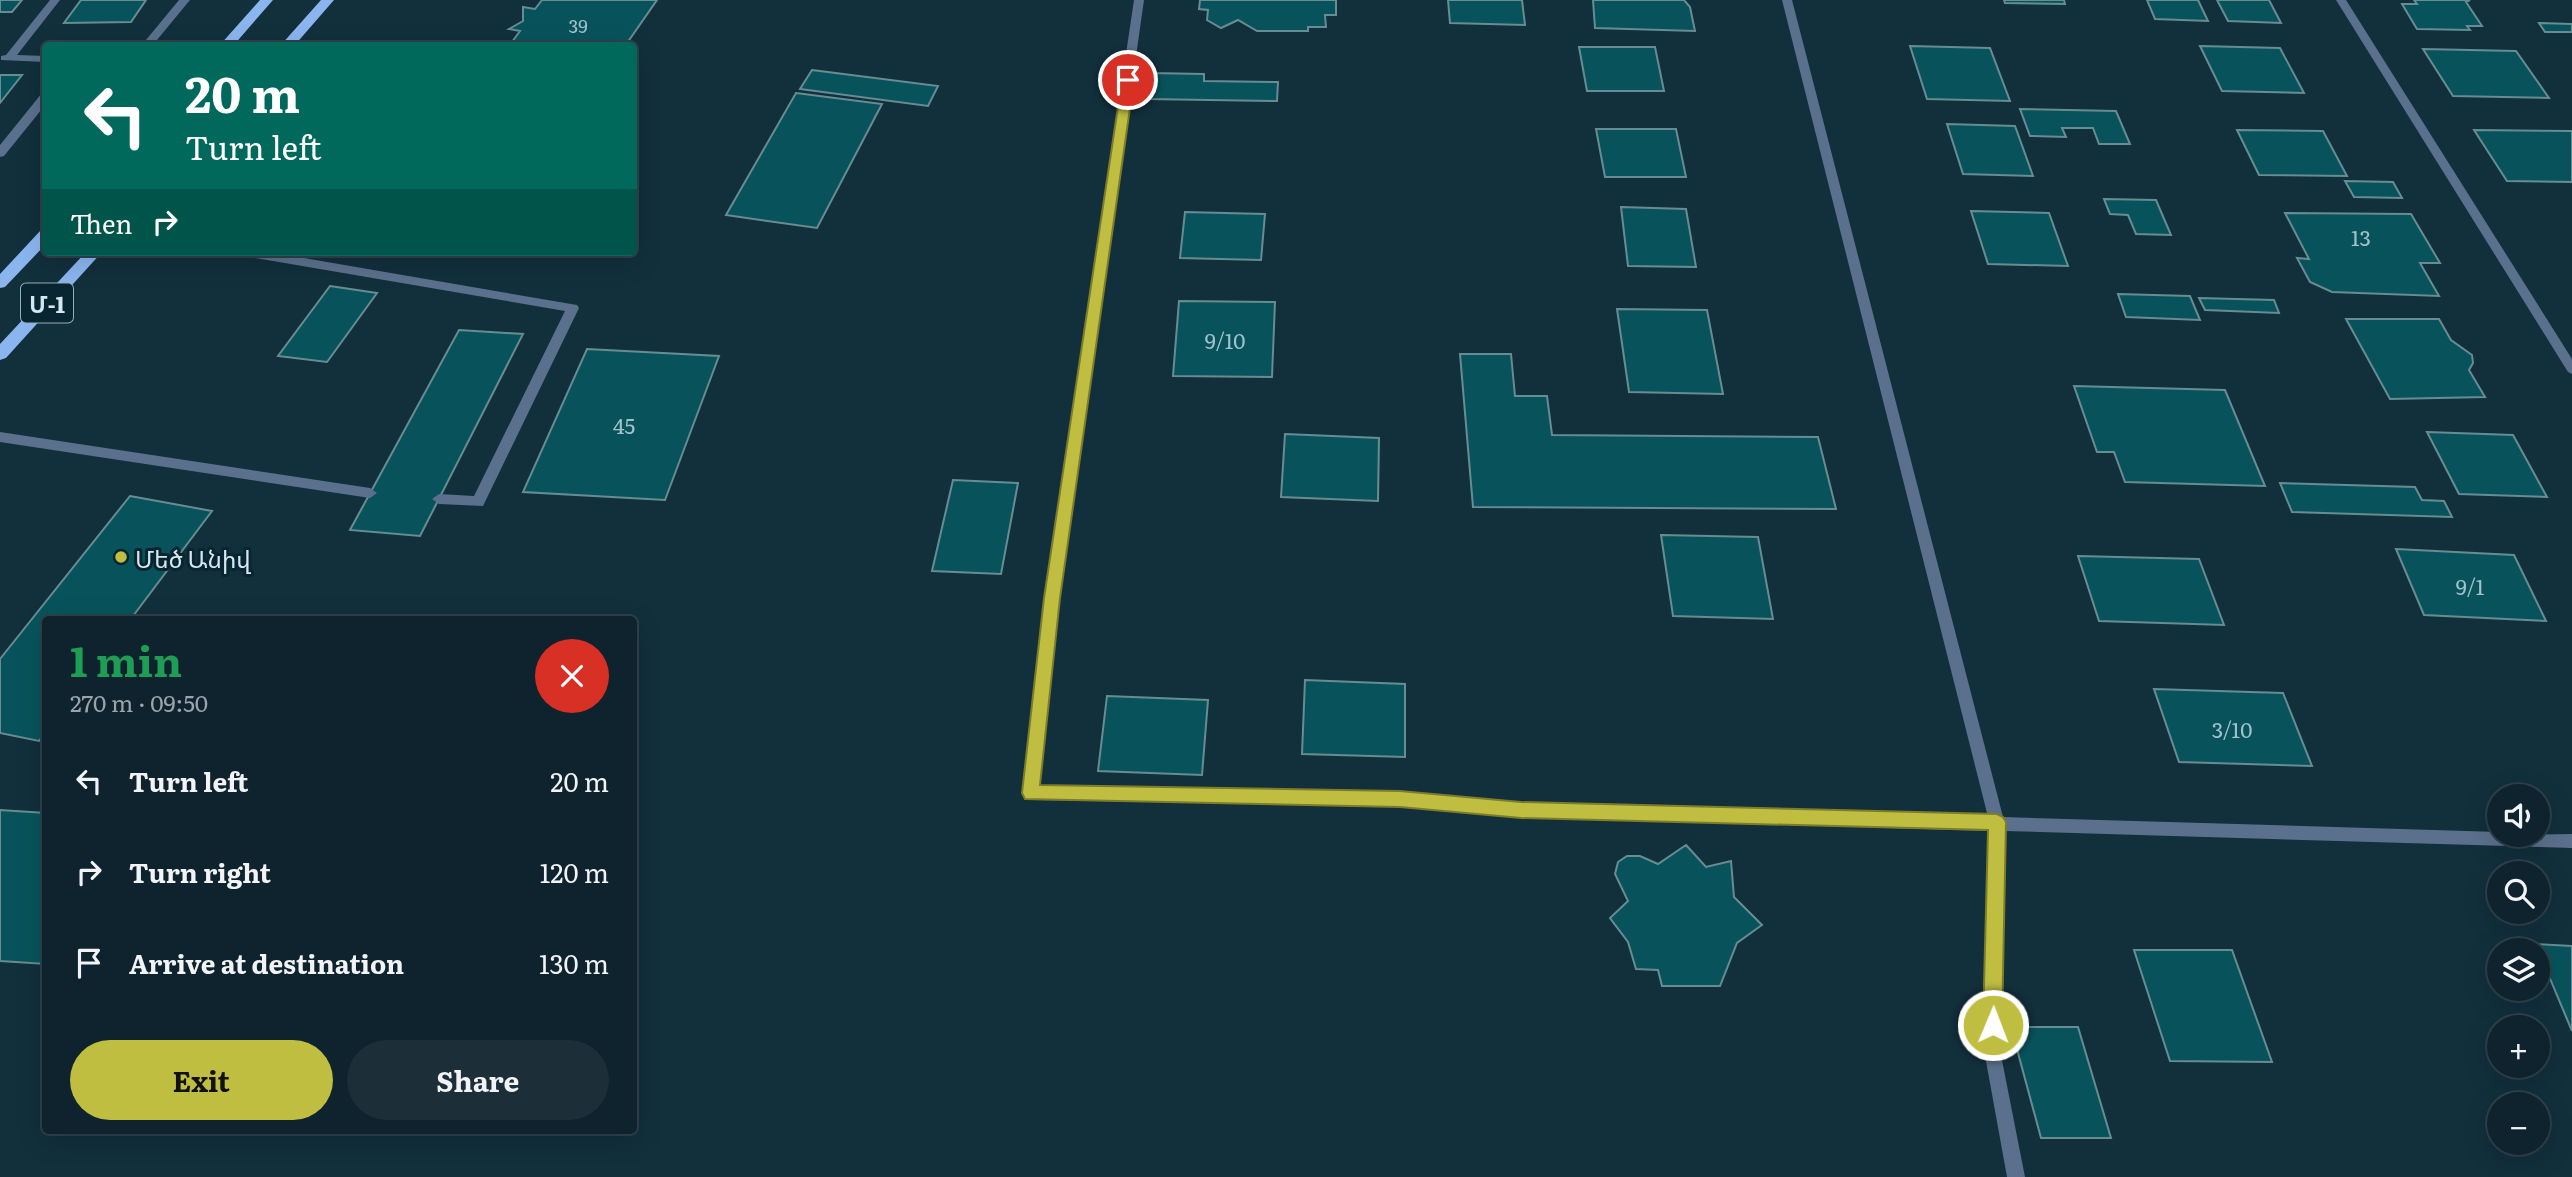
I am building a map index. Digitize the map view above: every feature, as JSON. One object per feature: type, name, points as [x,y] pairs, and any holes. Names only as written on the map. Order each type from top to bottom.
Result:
[{"type":"main road","points":[[229,42],[267,0]]},
{"type":"main road","points":[[290,42],[328,0]]},
{"type":"main road","name":"Մ-1","points":[[0,283],[42,238]]},
{"type":"main road","name":"Մ-1","points":[[0,354],[91,256]]},
{"type":"street","points":[[5,58],[55,0]]},
{"type":"street","points":[[149,42],[185,0]]},
{"type":"street","points":[[1139,0],[1052,598],[1031,793],[1400,799],[1521,810],[2572,841]]},
{"type":"street","points":[[1787,0],[1997,822],[1992,1050],[2016,1177]]},
{"type":"street","points":[[2341,0],[2572,369]]},
{"type":"street","points":[[5,58],[42,59]]},
{"type":"street","points":[[0,153],[42,101]]},
{"type":"street","points":[[268,256],[573,308],[478,502],[439,499]]},
{"type":"street","points":[[0,436],[370,493]]},
{"type":"building","points":[[0,0],[22,0],[12,12],[0,12]]},
{"type":"building","points":[[81,0],[146,0],[131,22],[64,23]]},
{"type":"building","points":[[542,0],[657,0],[628,42],[512,42],[520,31],[509,29],[523,21],[523,7],[535,9]]},
{"type":"building","points":[[1200,0],[1336,0],[1336,15],[1325,15],[1326,27],[1308,27],[1308,31],[1257,31],[1238,20],[1221,28],[1207,20],[1208,10],[1199,9]]},
{"type":"building","points":[[1448,0],[1522,0],[1525,25],[1450,23]]},
{"type":"building","points":[[1593,0],[1684,0],[1690,7],[1695,31],[1595,28]]},
{"type":"building","points":[[2004,0],[2064,0],[2065,4],[2005,3]]},
{"type":"building","points":[[2147,0],[2198,0],[2208,21],[2155,19]]},
{"type":"building","points":[[2217,0],[2269,0],[2281,23],[2228,21]]},
{"type":"building","points":[[2414,0],[2470,0],[2466,2],[2482,26],[2467,26],[2470,30],[2417,29],[2402,4],[2417,4]]},
{"type":"building","points":[[2539,23],[2572,24],[2572,32],[2545,32]]},
{"type":"building","points":[[1910,46],[1990,48],[2010,101],[1927,99]]},
{"type":"building","points":[[2200,46],[2280,48],[2304,93],[2222,91]]},
{"type":"building","points":[[1579,47],[1655,47],[1664,91],[1587,91]]},
{"type":"building","points":[[2423,49],[2516,51],[2549,98],[2453,96]]},
{"type":"building","points":[[812,70],[938,86],[928,106],[800,89]]},
{"type":"building","points":[[1150,73],[1204,74],[1204,81],[1278,82],[1277,101],[1147,99]]},
{"type":"building","points":[[0,75],[22,75],[0,103]]},
{"type":"building","points":[[796,93],[882,104],[817,228],[726,215]]},
{"type":"building","points":[[2020,109],[2116,111],[2130,144],[2099,144],[2093,128],[2062,128],[2066,137],[2030,136]]},
{"type":"building","points":[[1947,124],[2015,126],[2033,176],[1963,174]]},
{"type":"building","points":[[1596,129],[1676,129],[1686,177],[1605,177]]},
{"type":"building","points":[[2237,130],[2323,131],[2347,176],[2259,175]]},
{"type":"building","points":[[2474,130],[2572,131],[2572,182],[2507,181]]},
{"type":"building","points":[[2345,181],[2393,182],[2402,198],[2354,197]]},
{"type":"building","points":[[2104,199],[2156,200],[2171,235],[2136,234],[2128,215],[2110,214]]},
{"type":"building","points":[[1621,207],[1686,209],[1696,267],[1628,266]]},
{"type":"building","points":[[1971,211],[2049,213],[2068,266],[1988,264]]},
{"type":"building","points":[[1185,212],[1265,214],[1261,260],[1180,258]]},
{"type":"building","points":[[2285,213],[2411,214],[2440,263],[2420,263],[2439,296],[2332,292],[2310,282],[2297,258],[2309,259]]},
{"type":"building","points":[[330,286],[377,293],[327,362],[278,356]]},
{"type":"building","points":[[2118,294],[2190,296],[2200,320],[2126,317]]},
{"type":"building","points":[[2199,298],[2274,300],[2279,313],[2205,310]]},
{"type":"building","points":[[1179,301],[1275,302],[1272,377],[1173,376]]},
{"type":"building","points":[[1617,309],[1707,310],[1723,394],[1629,392]]},
{"type":"building","points":[[2346,319],[2439,319],[2451,340],[2472,355],[2473,363],[2469,370],[2485,397],[2390,399]]},
{"type":"building","points":[[459,330],[523,334],[420,536],[350,530]]},
{"type":"building","points":[[587,349],[719,356],[665,500],[523,492]]},
{"type":"building","points":[[1460,354],[1511,354],[1515,396],[1547,396],[1552,435],[1818,437],[1836,509],[1473,507]]},
{"type":"building","points":[[2074,386],[2225,390],[2265,486],[2125,482],[2114,452],[2097,452]]},
{"type":"building","points":[[2427,432],[2513,435],[2547,497],[2459,494]]},
{"type":"building","points":[[1285,434],[1379,438],[1378,501],[1281,497]]},
{"type":"building","points":[[953,480],[1018,483],[1001,574],[932,571]]},
{"type":"building","points":[[2280,483],[2415,487],[2422,500],[2444,501],[2452,517],[2292,512]]},
{"type":"building","points":[[130,496],[212,511],[133,616],[42,616],[42,737],[39,741],[0,733],[0,659]]},
{"type":"building","points":[[1661,535],[1758,537],[1773,619],[1673,616]]},
{"type":"building","points":[[2396,549],[2514,555],[2546,621],[2424,615]]},
{"type":"building","points":[[2078,556],[2199,559],[2224,625],[2099,621]]},
{"type":"building","points":[[1305,680],[1405,684],[1405,757],[1302,754]]},
{"type":"building","points":[[2154,689],[2283,693],[2312,766],[2179,762]]},
{"type":"building","points":[[1107,696],[1208,700],[1202,775],[1098,771]]},
{"type":"building","points":[[0,810],[42,813],[42,964],[0,961]]},
{"type":"building","points":[[1686,845],[1706,867],[1731,861],[1734,897],[1762,925],[1737,943],[1720,986],[1662,986],[1658,970],[1636,969],[1628,942],[1610,918],[1628,901],[1615,874],[1618,862],[1627,856],[1640,856],[1658,864]]},
{"type":"building","points":[[2550,945],[2572,946],[2572,1031],[2550,979]]},
{"type":"building","points":[[2134,950],[2232,950],[2272,1062],[2170,1061]]},
{"type":"building","points":[[2011,1027],[2078,1027],[2111,1138],[2041,1138]]},
{"type":"place","name":"Մեծ Անիվ","points":[[121,557]]},
{"type":"route","points":[[1128,80],[1087,375],[1052,598],[1031,793],[1400,799],[1521,810],[1997,822],[1993,1025]]}]
